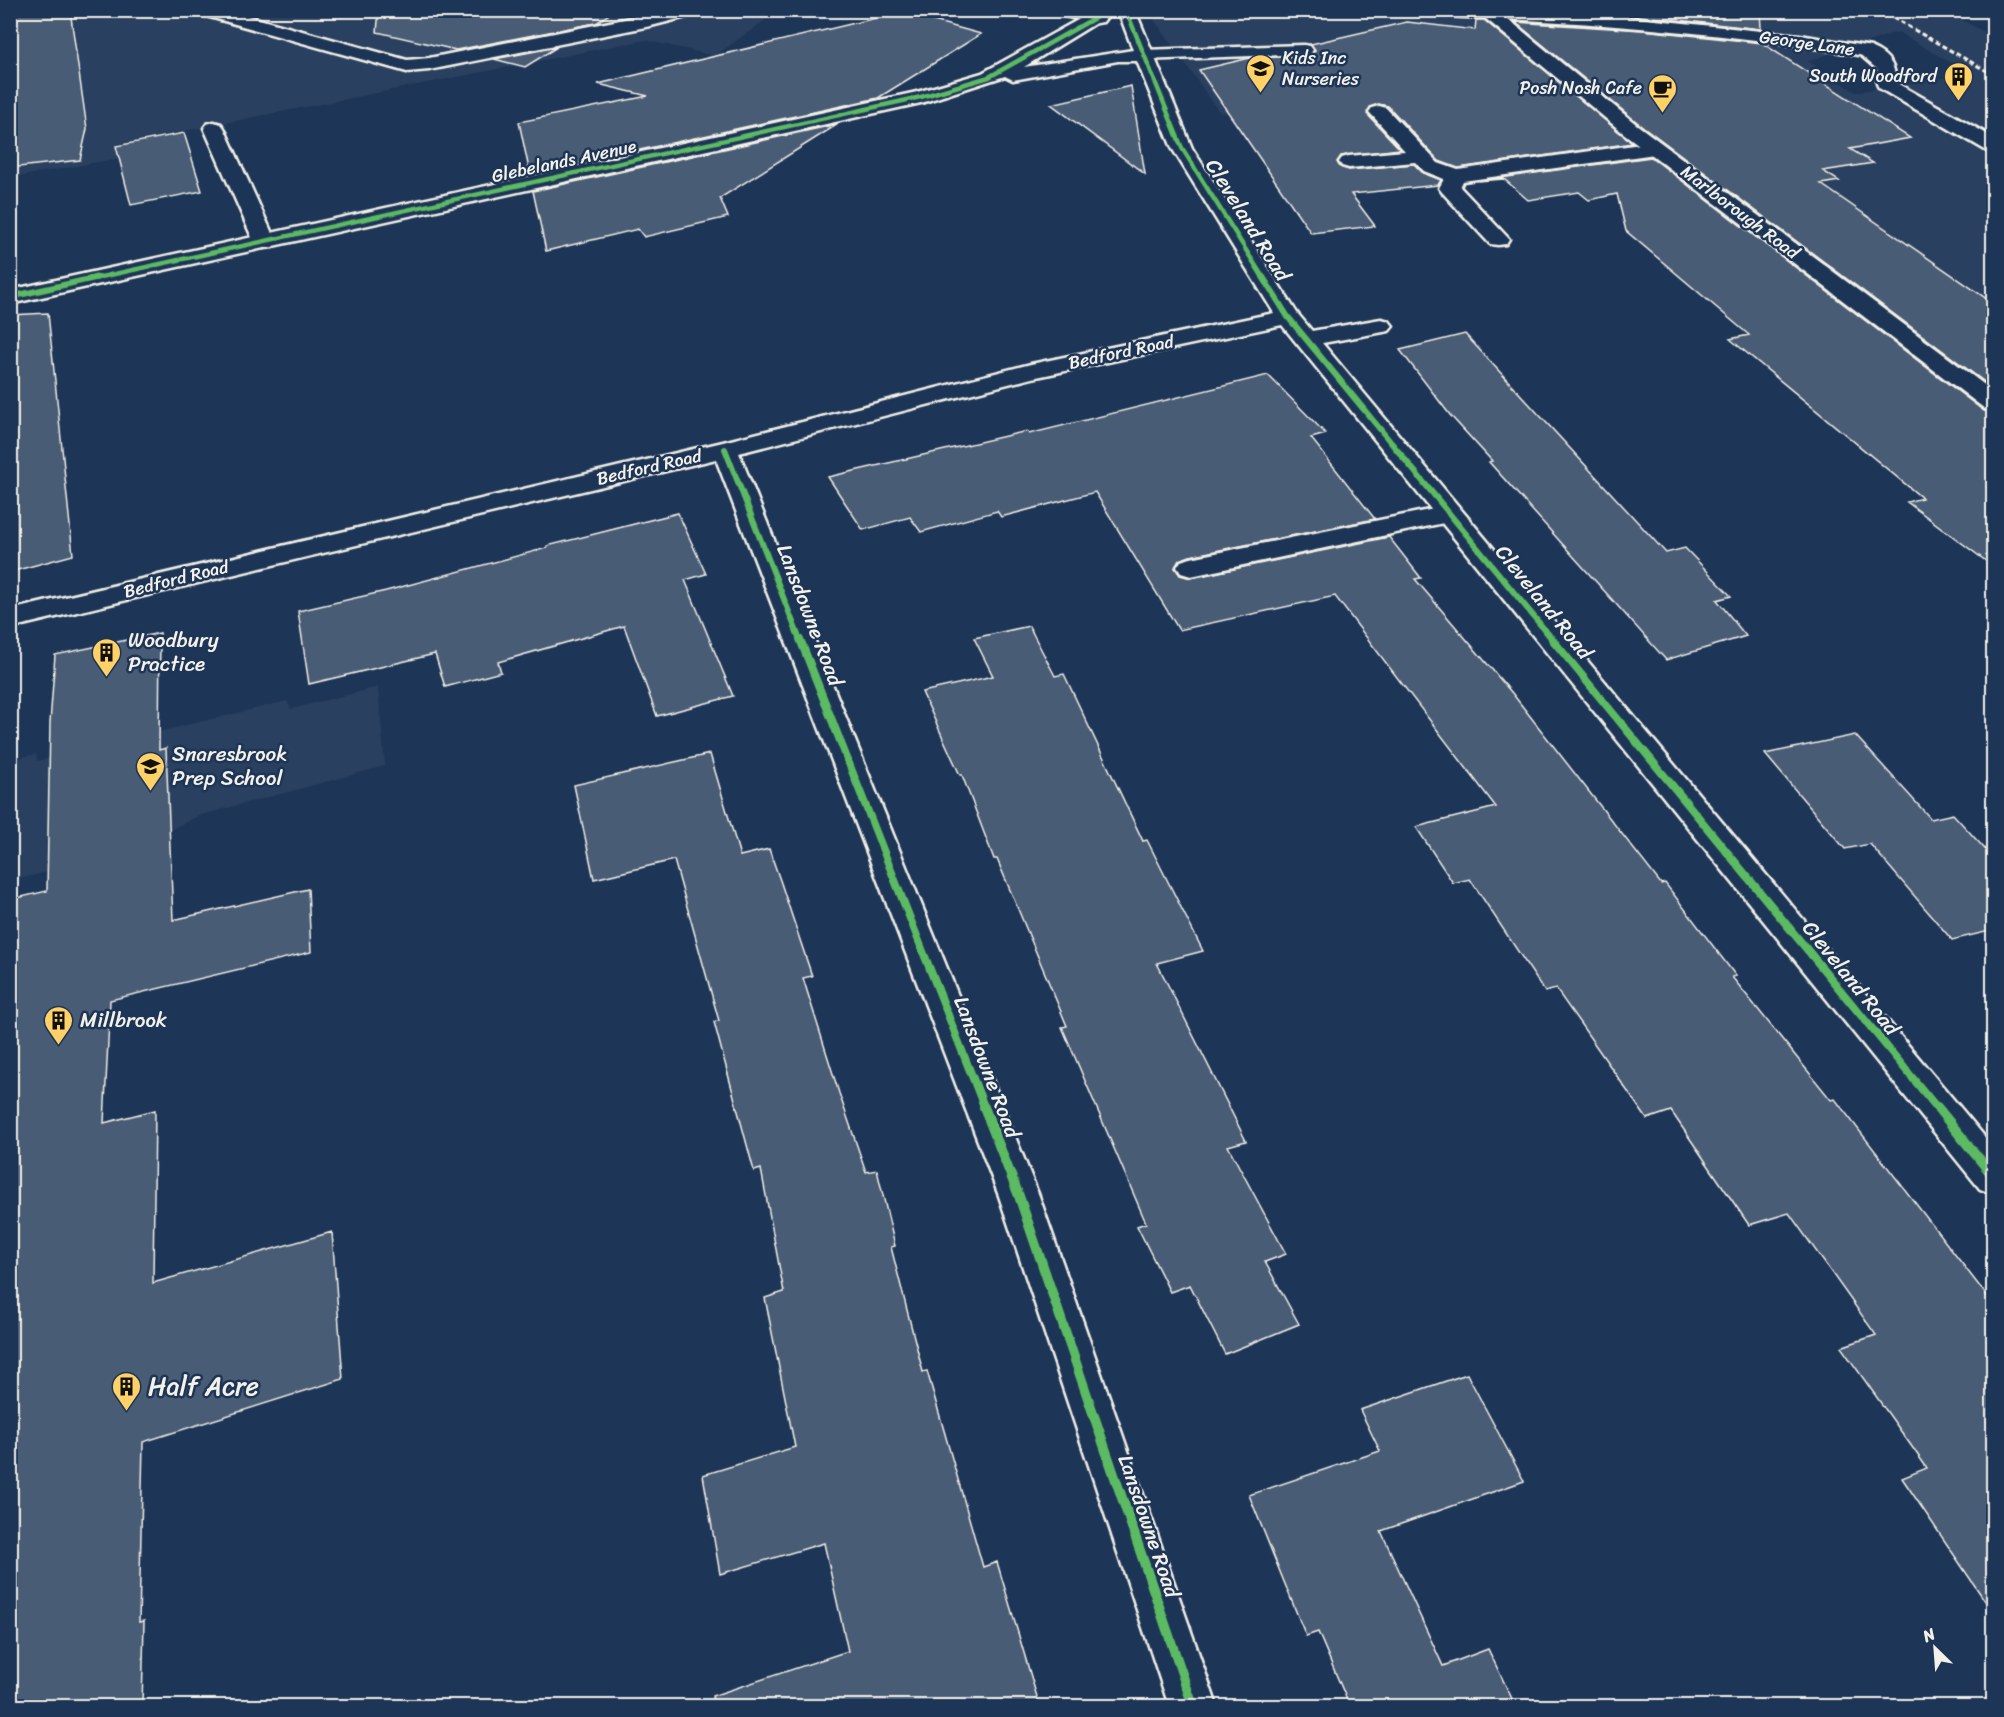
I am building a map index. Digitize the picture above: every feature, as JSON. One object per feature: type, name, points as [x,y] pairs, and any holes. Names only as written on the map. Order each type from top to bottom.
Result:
[{"type":"street","points":[[205,10],[407,66],[429,64],[651,21],[692,10]]},
{"type":"street","points":[[1061,10],[1103,14]]},
{"type":"street","name":"Cleveland Road","points":[[1126,10],[1142,55],[1182,148],[1287,316],[1994,1177]]},
{"type":"street","name":"George Lane","points":[[1427,10],[1492,15],[1578,17],[1789,39],[1865,51],[1878,59],[1887,69],[1886,84],[1994,147]]},
{"type":"street","name":"Glebelands Avenue","points":[[988,77],[1103,14]]},
{"type":"street","name":"Marlborough Road","points":[[1492,15],[1655,148],[1994,404]]},
{"type":"street","name":"Glebelands Avenue","points":[[10,297],[921,97],[988,77],[1118,56],[1304,50]]},
{"type":"street","points":[[1379,112],[1431,166],[1456,176],[1655,148]]},
{"type":"street","points":[[214,128],[265,242]]},
{"type":"street","points":[[1349,162],[1420,156]]},
{"type":"street","points":[[1456,176],[1449,188],[1498,239]]},
{"type":"street","name":"Bedford Road","points":[[10,620],[725,449],[1030,371],[1287,316]]},
{"type":"street","points":[[1306,339],[1381,326]]},
{"type":"street","name":"Lansdowne Road","points":[[725,449],[1019,1196],[1193,1707]]},
{"type":"street","points":[[1191,567],[1449,514]]},
{"type":"shaded area","points":[[11,11],[778,11],[715,56],[645,40],[118,144],[120,158],[11,178]]},
{"type":"shaded area","points":[[1148,11],[1946,11],[1993,37],[1993,378],[1600,82],[1220,113]],"holes":[[[1898,32],[1970,74],[1856,92],[1808,61]]]},
{"type":"shaded area","name":"Snaresbrook Prep School","points":[[378,687],[385,766],[198,816],[124,853],[11,881],[10,760],[36,754],[37,761],[287,701],[291,709]]},
{"type":"building","points":[[10,10],[70,10],[87,129],[80,160],[10,168]]},
{"type":"building","points":[[379,10],[615,10],[596,23],[456,50],[377,32]]},
{"type":"building","points":[[1585,10],[1760,10],[1761,29]]},
{"type":"building","points":[[901,12],[981,34],[878,98],[530,174],[519,122],[648,96],[598,84]]},
{"type":"building","points":[[1476,20],[1484,20],[1633,143],[1458,168],[1439,161],[1388,106],[1378,104],[1370,107],[1367,114],[1400,149],[1341,156],[1337,162],[1340,167],[1349,170],[1414,164],[1423,173],[1441,180],[1438,185],[1351,194],[1375,226],[1311,233],[1199,70],[1250,58],[1310,56],[1315,50],[1311,44],[1407,22],[1475,30]]},
{"type":"building","points":[[1515,22],[1642,30],[1762,43],[1910,138],[1850,149],[1873,163],[1823,171],[1839,181],[1821,184],[1994,304],[1994,389],[1637,122]]},
{"type":"building","points":[[557,47],[525,67],[494,59]]},
{"type":"building","points":[[1131,86],[1145,174],[1051,104]]},
{"type":"building","points":[[838,124],[720,198],[728,217],[644,237],[638,229],[546,251],[533,191]]},
{"type":"building","points":[[184,133],[202,191],[131,205],[116,146]]},
{"type":"building","points":[[1651,157],[1984,411],[1994,413],[1994,567],[1907,502],[1922,498],[1730,339],[1749,335],[1626,231],[1617,194],[1589,200],[1579,192],[1528,200],[1504,179],[1478,181]]},
{"type":"building","points":[[48,313],[73,555],[10,572],[10,315]]},
{"type":"building","points":[[1465,334],[1666,553],[1685,548],[1731,596],[1717,600],[1746,636],[1666,660],[1489,462],[1492,461],[1450,415],[1400,350]]},
{"type":"building","points":[[1268,375],[1326,434],[1311,438],[1375,519],[1190,556],[1179,560],[1175,568],[1180,575],[1191,578],[1389,537],[1421,578],[1415,579],[1512,693],[1661,884],[1665,883],[1736,976],[1732,977],[1831,1100],[1835,1099],[1994,1305],[1994,1614],[1902,1478],[1927,1468],[1841,1347],[1876,1335],[1789,1213],[1749,1225],[1671,1111],[1647,1119],[1556,989],[1545,992],[1470,879],[1453,883],[1416,827],[1496,807],[1335,596],[1179,630],[1095,492],[1001,517],[997,511],[921,532],[910,517],[863,530],[828,477],[1027,431],[1029,434]]},
{"type":"building","points":[[678,513],[706,574],[685,580],[733,696],[657,716],[624,626],[498,662],[501,672],[445,687],[435,654],[309,684],[298,611],[386,591],[547,548],[547,546]]},
{"type":"building","points":[[1029,626],[1055,676],[1064,674],[1143,841],[1147,840],[1203,951],[1157,963],[1246,1141],[1228,1146],[1286,1254],[1265,1262],[1299,1324],[1225,1354],[1190,1285],[1170,1292],[1137,1226],[1146,1223],[1062,1027],[1067,1026],[997,859],[994,859],[962,775],[960,775],[922,692],[993,676],[974,638]]},
{"type":"building","points":[[160,633],[159,750],[166,748],[173,920],[308,889],[311,952],[110,1000],[104,1123],[155,1110],[153,1283],[332,1232],[343,1379],[143,1442],[139,1622],[144,1621],[142,1707],[10,1707],[10,955],[17,898],[47,891],[50,723],[55,655]]},
{"type":"building","points":[[1855,735],[1931,819],[1953,814],[1994,859],[1994,930],[1952,940],[1870,844],[1845,849],[1765,754]]},
{"type":"building","points":[[710,754],[740,856],[769,849],[781,883],[812,976],[803,978],[839,1093],[866,1172],[877,1170],[895,1246],[891,1247],[923,1372],[927,1371],[983,1567],[997,1562],[1040,1707],[714,1707],[712,1696],[848,1651],[824,1543],[720,1574],[703,1475],[795,1447],[765,1298],[784,1292],[761,1169],[754,1171],[714,1022],[719,1021],[674,860],[594,879],[574,785]]},
{"type":"building","points":[[1467,1374],[1524,1481],[1381,1531],[1443,1666],[1488,1649],[1516,1707],[1350,1707],[1318,1632],[1306,1636],[1249,1495],[1380,1451],[1360,1410]]},
{"type":"railway","points":[[1879,10],[1994,75]]},
{"type":"cycle path","points":[[10,297],[921,97],[989,77],[1109,10]]},
{"type":"cycle path","points":[[1126,10],[1182,148],[1288,317],[1994,1177]]},
{"type":"cycle path","points":[[725,449],[1019,1196],[1193,1706]]},
{"type":"place","name":"Kids Inc Nurseries","points":[[1261,94]]},
{"type":"place","name":"South Woodford","points":[[1958,102]]},
{"type":"place","name":"Posh Nosh Cafe","points":[[1663,114]]},
{"type":"place","name":"Woodbury Practice","points":[[107,678]]},
{"type":"place","name":"Snaresbrook Prep School","points":[[151,792]]},
{"type":"place","name":"Millbrook","points":[[59,1046]]},
{"type":"place","name":"Half Acre","points":[[127,1412]]}]
